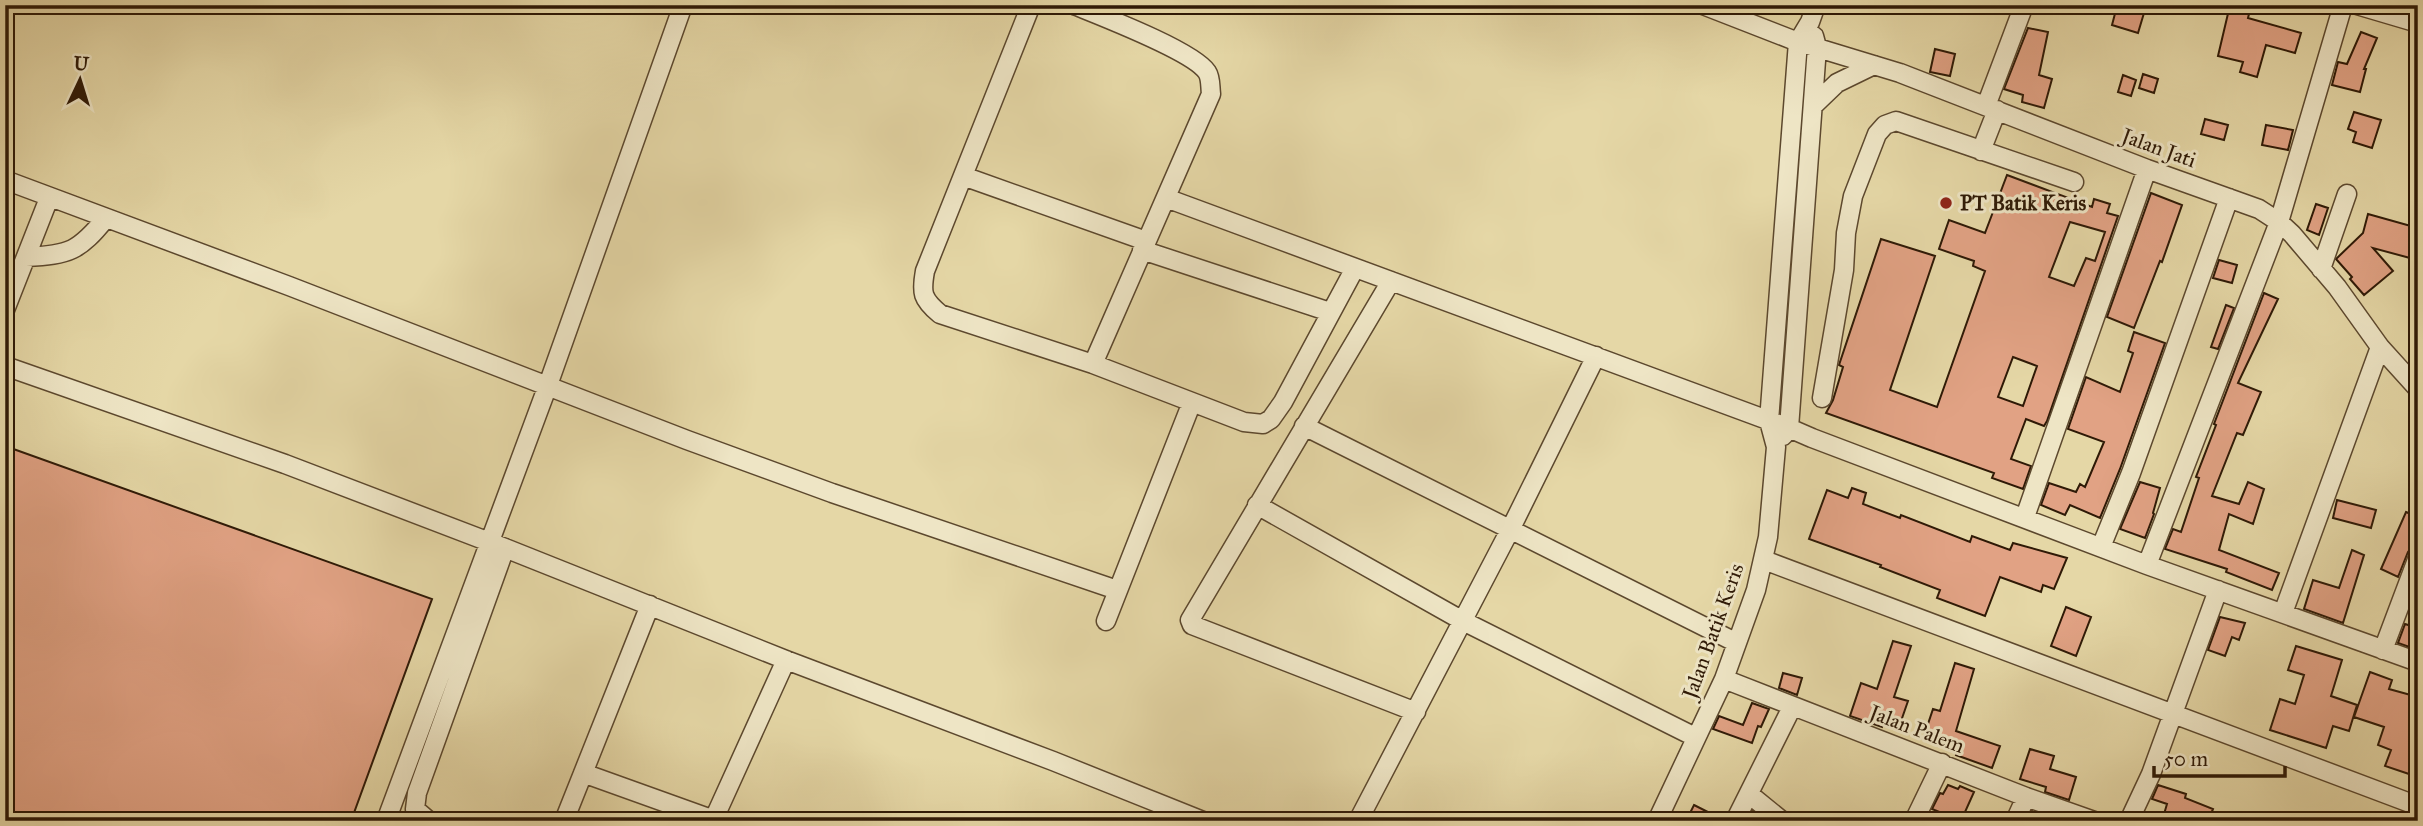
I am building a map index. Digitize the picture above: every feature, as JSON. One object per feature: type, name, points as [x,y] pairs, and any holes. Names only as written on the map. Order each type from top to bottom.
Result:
[{"type":"street","points":[[429,821],[418,813],[414,804],[457,684],[548,385],[682,5]]},
{"type":"street","points":[[1031,5],[925,271],[922,290],[927,304],[940,314],[1093,364],[1244,422],[1263,425],[1283,402],[1355,268]]},
{"type":"street","points":[[1074,5],[1129,28],[1199,63],[1210,75],[1211,94],[1093,364]]},
{"type":"street","name":"Jalan Jati","points":[[1703,5],[1797,42],[1874,65],[1992,108],[2147,169],[2259,209],[2279,222],[2321,268],[2380,347],[2418,389]]},
{"type":"street","points":[[1982,151],[1992,108],[2024,5]]},
{"type":"street","points":[[2147,565],[2279,222],[2343,5]]},
{"type":"street","points":[[2357,5],[2418,23]]},
{"type":"street","points":[[1776,447],[1769,421],[1797,42],[1813,14]]},
{"type":"street","points":[[1776,447],[1789,428],[1817,47],[1813,14]]},
{"type":"street","points":[[1813,106],[1837,83],[1874,65]]},
{"type":"street","points":[[1822,398],[1844,271],[1846,233],[1853,196],[1877,134],[1885,124],[1896,121],[2074,182]]},
{"type":"street","points":[[2025,517],[2147,169]]},
{"type":"street","points":[[963,176],[1144,246],[1330,312]]},
{"type":"street","points":[[5,180],[687,440],[832,493],[1117,590]]},
{"type":"street","points":[[2321,268],[2347,194]]},
{"type":"street","points":[[5,310],[49,198]]},
{"type":"street","points":[[1166,198],[1789,428],[2147,565],[2418,663]]},
{"type":"street","points":[[1785,198],[1806,200]]},
{"type":"street","points":[[2101,547],[2131,473],[2229,198]]},
{"type":"street","points":[[26,257],[55,256],[74,250],[93,234],[106,218]]},
{"type":"street","points":[[1391,281],[1190,618],[1190,623],[1416,712]]},
{"type":"street","points":[[1777,302],[1798,304]]},
{"type":"street","points":[[2283,613],[2380,347]]},
{"type":"street","points":[[1358,821],[1511,528],[1596,356]]},
{"type":"street","points":[[5,366],[285,464],[498,545],[786,660],[1041,755],[1203,821]]},
{"type":"street","points":[[1106,621],[1192,402]]},
{"type":"street","points":[[1304,426],[1737,643]]},
{"type":"street","name":"Jalan Batik Keris","points":[[1657,821],[1724,680],[1756,590],[1764,560],[1776,447]]},
{"type":"street","points":[[1257,505],[1462,621],[1695,737]]},
{"type":"street","points":[[386,821],[439,678],[498,545]]},
{"type":"street","points":[[2383,650],[2418,557]]},
{"type":"street","points":[[1764,560],[2418,806]]},
{"type":"street","points":[[2129,821],[2151,774],[2218,590]]},
{"type":"street","points":[[564,821],[650,606]]},
{"type":"street","points":[[583,773],[713,820],[786,660]]},
{"type":"street","points":[[439,678],[457,684]]},
{"type":"street","name":"Jalan Palem","points":[[1724,680],[2094,821]]},
{"type":"street","points":[[1735,821],[1792,707]]},
{"type":"street","points":[[1914,821],[1942,763]]},
{"type":"street","points":[[1749,794],[1781,820]]},
{"type":"street","points":[[2015,821],[2026,797]]},
{"type":"building","points":[[2230,5],[2250,5],[2248,18],[2301,33],[2295,53],[2266,45],[2257,77],[2240,72],[2243,62],[2218,56]]},
{"type":"building","points":[[2117,6],[2144,13],[2138,33],[2112,25]]},
{"type":"building","points":[[2028,28],[2048,32],[2039,75],[2052,79],[2044,108],[2022,102],[2023,95],[2004,89]]},
{"type":"building","points":[[2361,32],[2377,38],[2364,69],[2360,92],[2332,85],[2338,62],[2347,64]]},
{"type":"building","points":[[1935,49],[1955,54],[1950,76],[1930,72]]},
{"type":"building","points":[[2143,74],[2158,79],[2154,93],[2139,88]]},
{"type":"building","points":[[2123,75],[2136,80],[2131,96],[2118,92]]},
{"type":"building","points":[[2354,112],[2381,120],[2372,148],[2353,142],[2356,132],[2348,129]]},
{"type":"building","points":[[2205,119],[2228,125],[2224,140],[2201,134]]},
{"type":"building","points":[[2266,125],[2293,130],[2288,150],[2262,145]]},
{"type":"building","points":[[2007,175],[2092,207],[2094,199],[2110,204],[2107,213],[2118,216],[2047,421],[2044,426],[2026,419],[2011,459],[2031,466],[2023,489],[1992,478],[1994,473],[1826,413],[1833,400],[1843,367],[1839,365],[1881,239],[1935,256],[1890,390],[1937,407],[1985,271],[1973,266],[1974,261],[1939,249],[1949,220],[1985,233]],"holes":[[[2070,222],[2105,232],[2095,261],[2086,258],[2074,286],[2049,277]],[[2013,357],[2037,366],[2023,406],[1998,397]]]},
{"type":"building","points":[[2151,193],[2182,205],[2134,328],[2107,317]]},
{"type":"building","points":[[2316,204],[2328,208],[2319,235],[2307,230]]},
{"type":"building","points":[[2368,214],[2418,228],[2418,231],[2410,258],[2373,248],[2393,271],[2364,295],[2336,259],[2363,233]]},
{"type":"building","points":[[2219,260],[2237,265],[2232,283],[2213,278]]},
{"type":"building","points":[[2264,293],[2278,299],[2238,383],[2261,392],[2243,435],[2237,433],[2212,496],[2239,504],[2248,482],[2264,489],[2253,524],[2229,514],[2219,550],[2279,573],[2272,590],[2226,572],[2227,569],[2165,549],[2173,529],[2181,532],[2199,478],[2196,477],[2216,425],[2214,424]]},
{"type":"building","points":[[2226,305],[2234,308],[2218,349],[2211,347]]},
{"type":"building","points":[[2134,332],[2165,343],[2100,518],[2070,505],[2065,515],[2041,505],[2049,483],[2076,492],[2080,484],[2085,487],[2104,442],[2068,429],[2086,377],[2120,392],[2133,353],[2128,351]]},
{"type":"building","points":[[5,446],[432,599],[351,821],[5,821]]},
{"type":"building","points":[[2140,482],[2160,488],[2145,538],[2120,529]]},
{"type":"building","points":[[1852,488],[1866,493],[1863,504],[1900,518],[1901,515],[1970,542],[1972,536],[2010,550],[2013,543],[2067,558],[2054,589],[2043,585],[2041,592],[2000,577],[1985,616],[1937,598],[1940,590],[1809,539],[1827,490],[1848,498]]},
{"type":"building","points":[[2337,500],[2376,510],[2371,528],[2333,518]]},
{"type":"building","points":[[2406,512],[2418,517],[2418,546],[2408,552],[2398,577],[2381,569]]},
{"type":"building","points":[[2352,550],[2364,555],[2343,623],[2304,609],[2313,580],[2339,588]]},
{"type":"building","points":[[2066,607],[2091,617],[2076,656],[2051,646]]},
{"type":"building","points":[[2220,617],[2245,623],[2239,640],[2232,637],[2225,656],[2208,650]]},
{"type":"building","points":[[2405,624],[2418,628],[2418,650],[2398,643]]},
{"type":"building","points":[[1893,641],[1911,646],[1894,697],[1908,701],[1900,724],[1884,719],[1882,727],[1850,716],[1861,683],[1877,689]]},
{"type":"building","points":[[2296,646],[2342,660],[2331,696],[2357,705],[2349,731],[2333,726],[2326,748],[2270,730],[2280,699],[2295,704],[2304,675],[2288,670]]},
{"type":"building","points":[[1955,663],[1974,669],[1956,731],[2000,746],[1992,768],[1956,755],[1957,751],[1923,739],[1933,709],[1940,711]]},
{"type":"building","points":[[2370,672],[2392,680],[2389,689],[2418,697],[2418,777],[2385,766],[2391,750],[2378,745],[2384,727],[2354,717]]},
{"type":"building","points":[[1783,673],[1802,678],[1797,695],[1779,688]]},
{"type":"building","points":[[1752,703],[1769,709],[1761,727],[1758,726],[1752,743],[1713,729],[1719,716],[1743,725]]},
{"type":"building","points":[[2030,749],[2054,756],[2050,769],[2076,777],[2069,800],[2045,792],[2046,787],[2020,779]]},
{"type":"building","points":[[1948,785],[1958,789],[1960,786],[1974,792],[1961,821],[1932,809],[1940,793],[1943,794]]},
{"type":"building","points":[[2158,785],[2186,794],[2185,798],[2213,809],[2208,821],[2162,821],[2167,804],[2152,799]]},
{"type":"building","points":[[1694,805],[1724,820],[1724,821],[1686,821]]},
{"type":"place","name":"PT Batik Keris","points":[[1946,203]]}]
